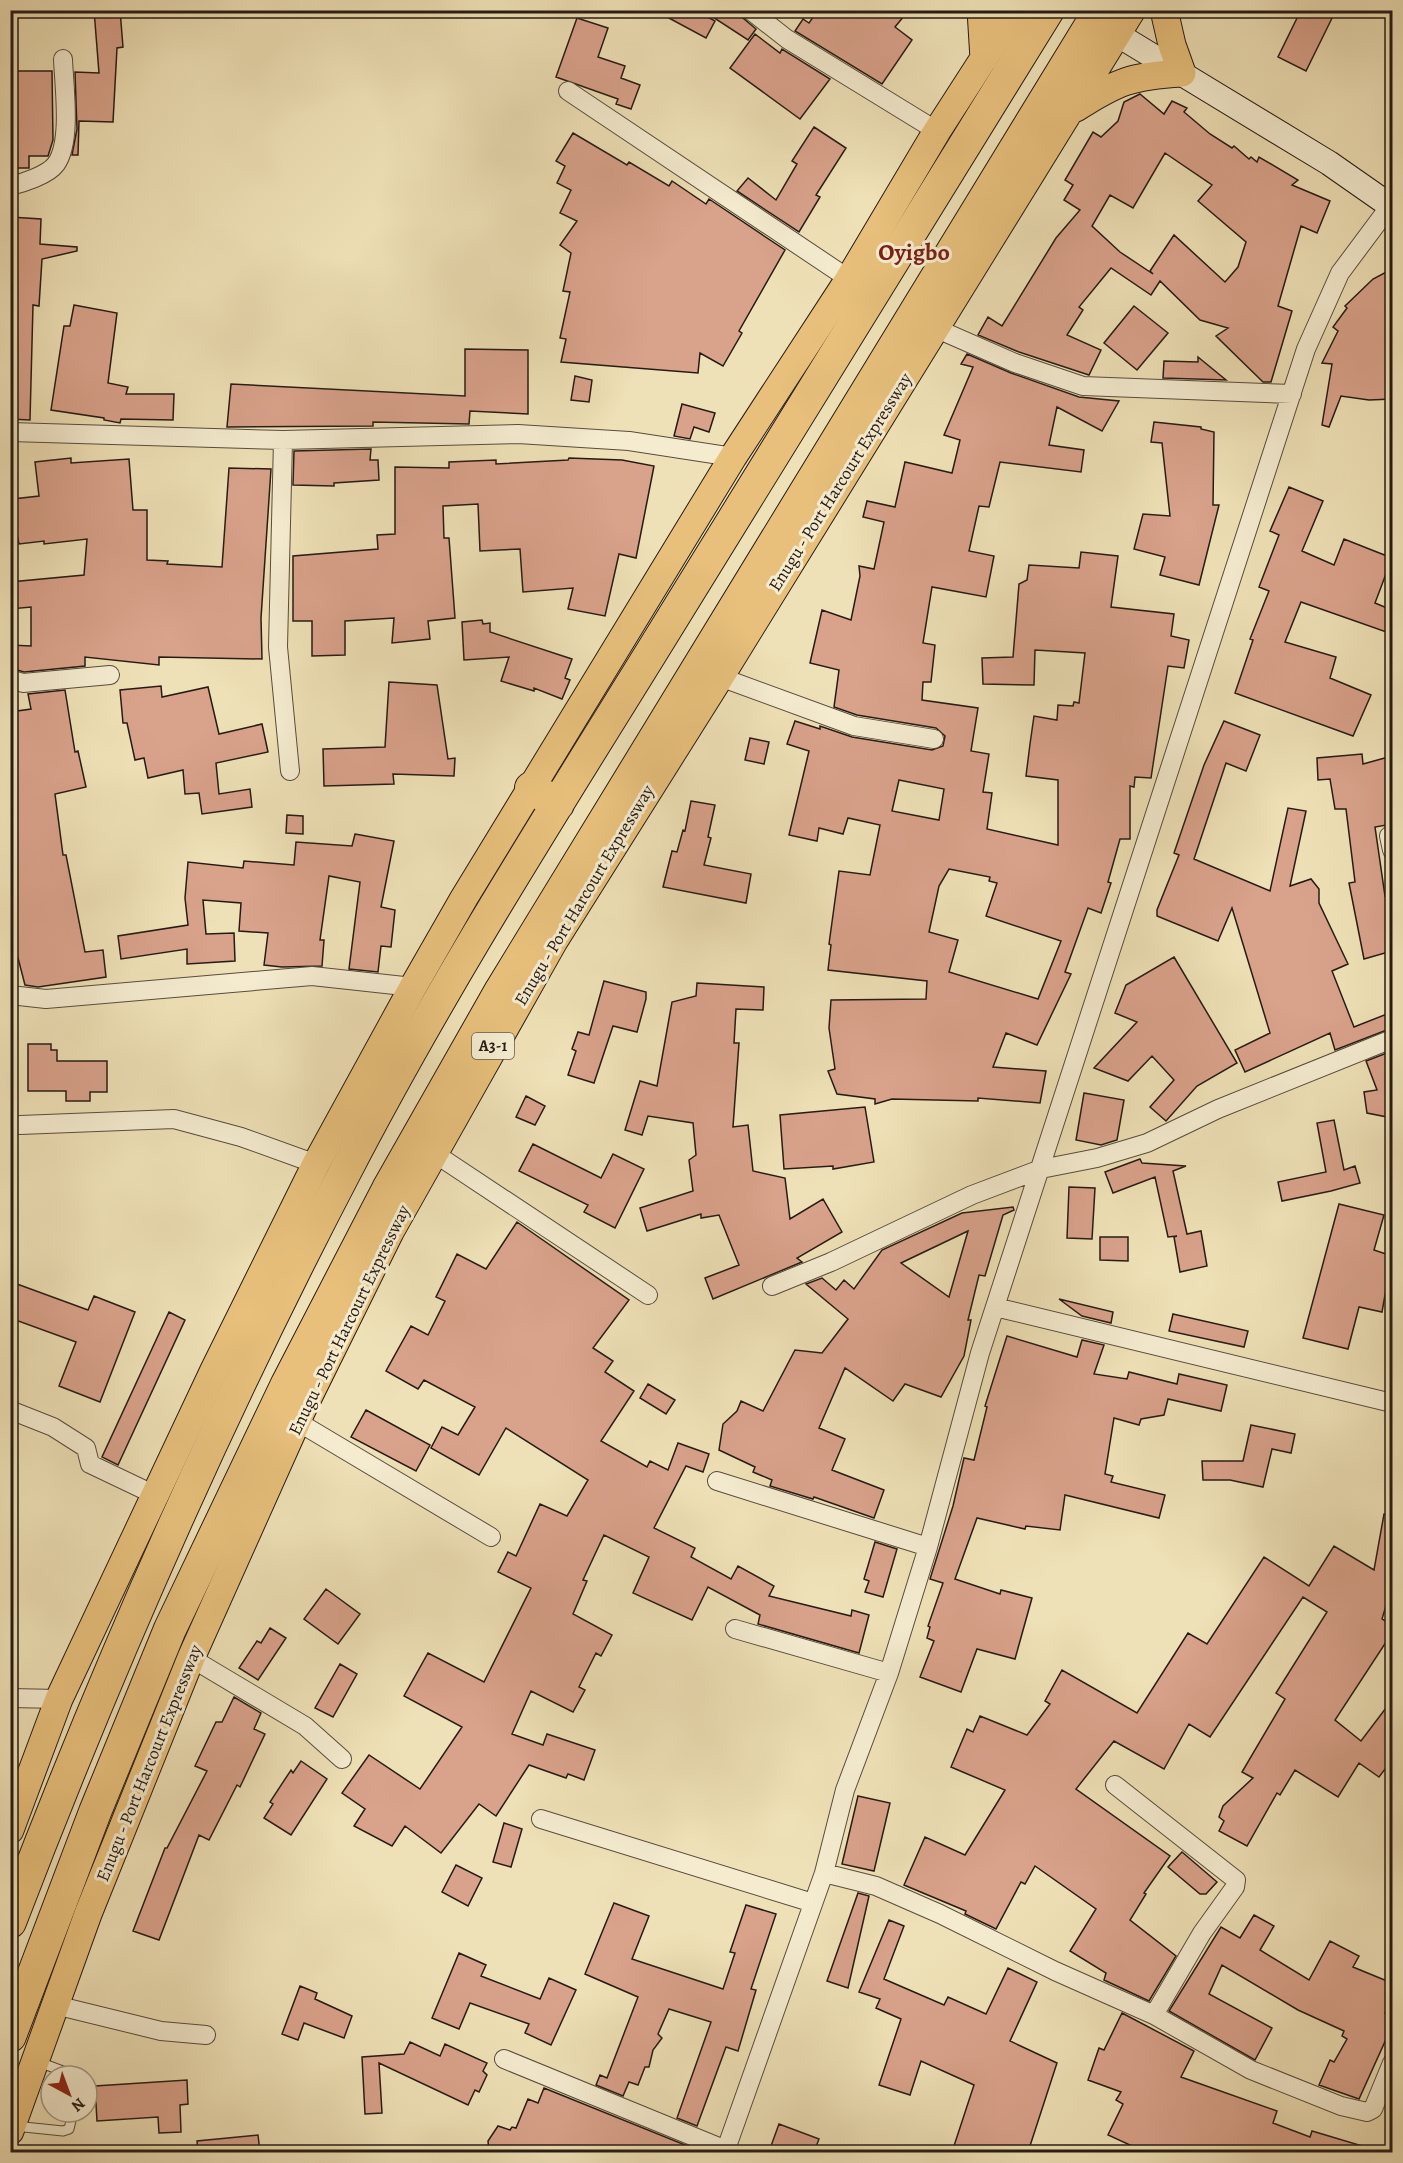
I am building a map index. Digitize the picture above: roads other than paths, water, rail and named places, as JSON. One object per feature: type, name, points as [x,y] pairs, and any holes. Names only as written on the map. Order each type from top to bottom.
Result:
[{"type":"highway","points":[[10,1922],[57,1799],[136,1613],[245,1368],[346,1169],[458,965],[1048,10]]},
{"type":"highway","name":"Enugu - Port Harcourt Expressway","points":[[10,2036],[95,1812],[170,1629],[287,1384],[382,1200],[501,990],[1109,23]]},
{"type":"highway","points":[[531,788],[558,804]]},
{"type":"highway","points":[[136,1613],[170,1629]]},
{"type":"main road","points":[[981,10],[984,59]]},
{"type":"main road","points":[[10,1830],[59,1699],[155,1495],[316,1164],[413,987],[531,788],[733,457],[849,279],[937,132],[1015,10]]},
{"type":"main road","name":"Enugu - Port Harcourt Expressway","points":[[11,2128],[88,1914],[191,1658],[298,1422],[390,1232],[554,940],[720,677],[1069,112],[1109,23],[1132,10]]},
{"type":"main road","points":[[1069,112],[1108,88],[1130,79],[1182,73],[1172,45],[1164,10]]},
{"type":"street","points":[[750,10],[787,39],[937,132]]},
{"type":"street","points":[[504,2059],[727,2152],[824,1872],[845,1790],[889,1673],[928,1546],[995,1307],[1306,349],[1340,273],[1391,207],[1329,163],[1182,73],[1109,23]]},
{"type":"street","points":[[10,186],[22,183],[55,166],[62,153],[65,124],[63,59]]},
{"type":"street","points":[[568,91],[849,279]]},
{"type":"street","points":[[935,328],[1015,363],[1083,386],[1292,394]]},
{"type":"street","points":[[10,432],[283,440],[518,434],[629,441],[733,457]]},
{"type":"street","points":[[283,440],[278,647],[290,771]]},
{"type":"street","points":[[10,679],[24,683],[110,675]]},
{"type":"street","points":[[720,677],[854,726],[934,739]]},
{"type":"street","points":[[10,995],[46,999],[312,976],[413,987]]},
{"type":"street","points":[[772,1286],[831,1262],[972,1195],[1041,1169],[1097,1158],[1148,1143],[1218,1109],[1392,1039]]},
{"type":"street","points":[[20,1125],[174,1119],[241,1137],[316,1164]]},
{"type":"street","points":[[434,1153],[648,1295]]},
{"type":"street","points":[[995,1307],[1392,1403]]},
{"type":"street","points":[[10,1410],[53,1427],[86,1448],[90,1464],[155,1495]]},
{"type":"street","points":[[298,1422],[491,1537]]},
{"type":"street","points":[[717,1481],[928,1546]]},
{"type":"street","points":[[735,1629],[889,1673]]},
{"type":"street","points":[[191,1658],[305,1726],[342,1759]]},
{"type":"street","points":[[10,1698],[59,1699]]},
{"type":"street","points":[[1115,1785],[1236,1880],[1235,1887],[1202,1933],[1154,2015]]},
{"type":"street","points":[[541,1820],[813,1903]]},
{"type":"street","points":[[824,1872],[887,1891],[1154,2015],[1251,2070],[1341,2106],[1366,2112],[1373,2109],[1392,2063]]},
{"type":"street","points":[[55,2005],[161,2031],[206,2035]]},
{"type":"lane","points":[[34,2060],[44,2064]]},
{"type":"lane","points":[[11,2128],[63,2131],[69,2129],[70,2124]]},
{"type":"district","name":"Oyigbo","points":[[914,252]]}]
